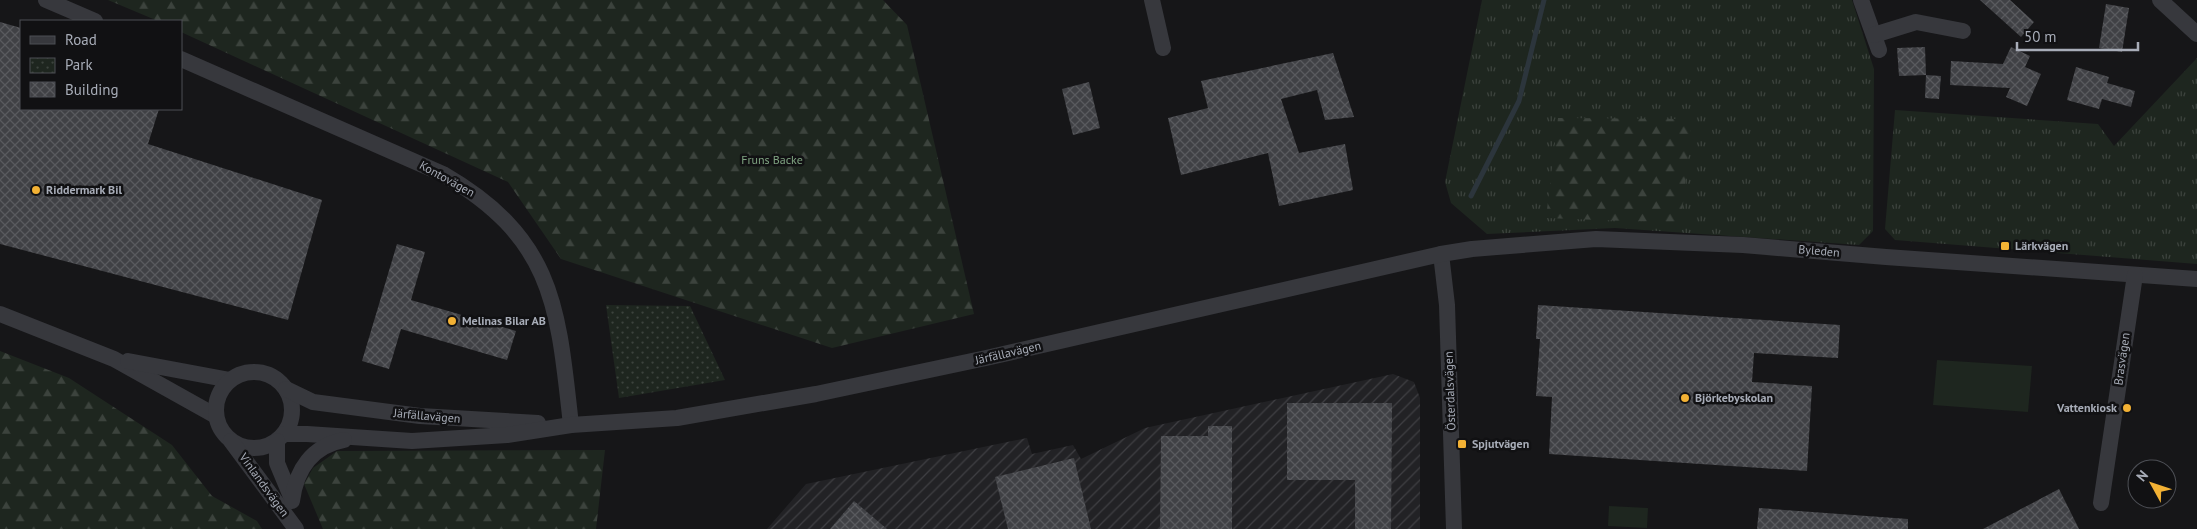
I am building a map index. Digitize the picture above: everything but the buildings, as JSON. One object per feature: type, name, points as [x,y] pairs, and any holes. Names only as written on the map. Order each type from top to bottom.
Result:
[{"type":"street","points":[[46,0],[93,20]]},
{"type":"street","points":[[1152,0],[1163,48]]},
{"type":"street","points":[[1861,0],[1876,42],[1916,22],[1963,31]]},
{"type":"street","points":[[2160,0],[2197,34]]},
{"type":"street","name":"Kontovägen","points":[[182,59],[444,174],[470,189],[493,208],[521,239],[542,270],[555,309],[562,347],[571,425]]},
{"type":"street","name":"Byleden","points":[[1441,254],[1472,249],[1596,239],[1743,244],[2197,279]]},
{"type":"street","name":"Järfällavägen","points":[[280,438],[357,437],[412,441],[507,435],[571,425],[677,418],[816,394],[986,358],[1441,254]]},
{"type":"street","name":"Österdalsvägen","points":[[1441,254],[1447,305],[1454,529]]},
{"type":"street","name":"Brasvägen","points":[[2101,503],[2135,275]]},
{"type":"street","points":[[0,314],[114,359],[216,416]]},
{"type":"street","points":[[114,359],[230,380]]},
{"type":"street","points":[[260,372],[270,375],[286,389],[293,407],[289,426],[280,438],[259,448],[249,448],[231,441],[219,426],[216,416],[218,397],[230,380],[239,374],[260,372]]},
{"type":"street","name":"Järfällavägen","points":[[286,389],[313,402],[420,416],[571,425]]},
{"type":"street","points":[[292,501],[295,483],[300,470],[313,455],[333,442],[357,437]]},
{"type":"street","name":"Vinlandsvägen","points":[[280,438],[277,463],[304,529]]},
{"type":"street","name":"Vinlandsvägen","points":[[231,441],[296,529]]},
{"type":"shaded area","points":[[1393,374],[1414,382],[1420,398],[1420,529],[767,529],[806,484],[1027,438],[1032,454],[1073,445],[1081,459],[1145,428]]},
{"type":"green space","name":"Fruns Backe","points":[[108,0],[883,0],[907,25],[974,314],[832,348],[561,259],[508,182],[182,32],[182,20],[156,20]]},
{"type":"green space","points":[[1482,0],[1852,0],[1874,69],[1873,231],[1859,245],[1615,228],[1487,234],[1451,203],[1445,182]]},
{"type":"green space","points":[[2197,58],[2197,264],[1895,240],[1885,229],[1895,110],[2098,124],[2114,146]]},
{"type":"green space","points":[[1558,118],[1692,119],[1681,223],[1546,218]]},
{"type":"green space","points":[[606,305],[690,306],[725,380],[619,398]]},
{"type":"green space","points":[[0,351],[69,378],[172,445],[212,496],[257,521],[262,529],[0,529]]},
{"type":"green space","points":[[1937,360],[2032,366],[2028,412],[1933,405]]},
{"type":"green space","points":[[605,450],[596,529],[323,529],[304,484],[313,468],[337,451]]},
{"type":"green space","points":[[1609,506],[1648,508],[1647,528],[1608,526]]},
{"type":"waterway","points":[[1471,196],[1519,101],[1544,0]]},
{"type":"place","name":"Riddermark Bil","points":[[36,190]]},
{"type":"place","name":"Lärkvägen","points":[[2005,246]]},
{"type":"place","name":"Melinas Bilar AB","points":[[452,321]]},
{"type":"place","name":"Björkebyskolan","points":[[1685,398]]},
{"type":"place","name":"Vattenkiosk","points":[[2127,408]]},
{"type":"place","name":"Spjutvägen","points":[[1462,444]]}]
